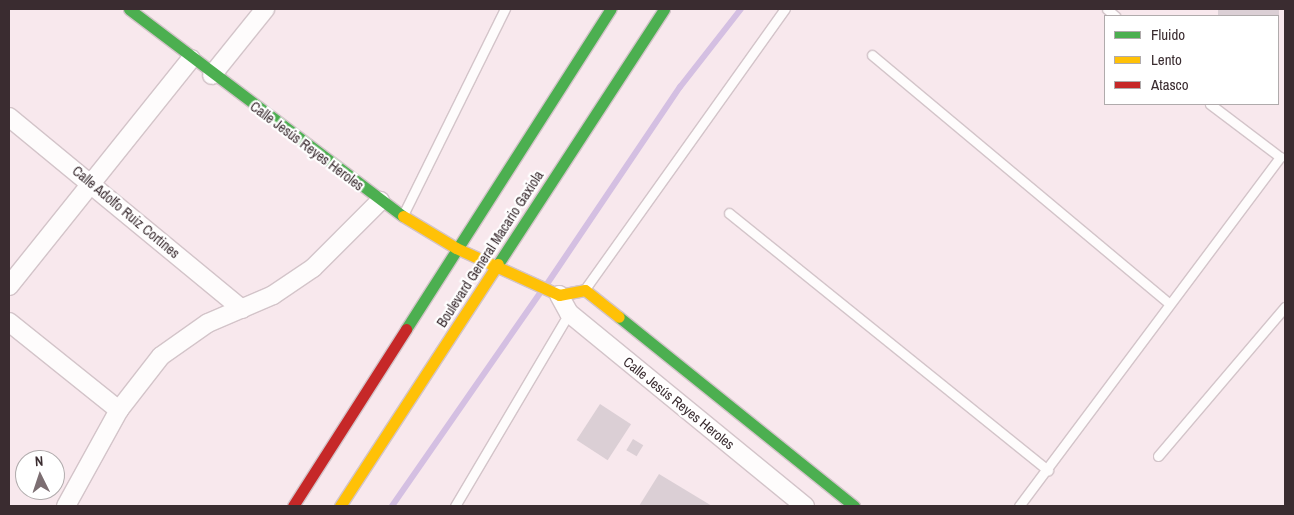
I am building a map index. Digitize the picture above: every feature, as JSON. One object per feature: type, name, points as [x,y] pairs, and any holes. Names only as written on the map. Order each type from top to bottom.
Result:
[{"type":"main road","name":"Calle Jesús Reyes Heroles","points":[[129,9],[212,76],[380,201],[456,248],[556,294]]},
{"type":"main road","name":"Boulevard General Macario Gaxiola","points":[[292,506],[611,9]]},
{"type":"main road","name":"Boulevard General Macario Gaxiola","points":[[340,506],[664,9]]},
{"type":"main road","points":[[556,294],[585,290],[854,506]]},
{"type":"street","points":[[212,76],[265,9]]},
{"type":"street","points":[[9,286],[191,59]]},
{"type":"street","name":"Calle Adolfo Ruiz Cortines","points":[[9,117],[92,182],[242,309]]},
{"type":"street","points":[[66,506],[119,410],[161,356],[182,339],[208,323],[273,295],[312,268],[380,201]]},
{"type":"street","name":"Calle Jesús Reyes Heroles","points":[[556,294],[569,313],[805,506]]},
{"type":"street","points":[[9,322],[119,410]]},
{"type":"lane","points":[[403,216],[505,9]]},
{"type":"lane","points":[[455,506],[569,313],[785,9]]},
{"type":"lane","points":[[872,55],[1169,303]]},
{"type":"lane","points":[[1019,506],[1048,470],[1169,303],[1283,154],[1211,105]]},
{"type":"lane","points":[[729,212],[1048,470]]},
{"type":"lane","points":[[1158,456],[1285,307]]},
{"type":"building","points":[[1218,9],[1279,9],[1279,15],[1218,15]]},
{"type":"building","points":[[600,404],[631,424],[608,460],[577,440]]},
{"type":"building","points":[[633,439],[643,445],[637,456],[626,450]]},
{"type":"building","points":[[659,474],[712,506],[639,506]]},
{"type":"waterway","points":[[547,284],[680,87],[741,9]]},
{"type":"waterway","points":[[392,506],[541,292]]},
{"type":"traffic: fast","points":[[129,9],[403,216]]},
{"type":"traffic: fast","points":[[406,329],[611,9]]},
{"type":"traffic: fast","points":[[498,264],[664,9]]},
{"type":"traffic: fast","points":[[619,317],[854,506]]},
{"type":"traffic: slow","points":[[403,216],[456,248],[559,295],[585,290],[619,317]]},
{"type":"traffic: slow","points":[[340,506],[498,264]]},
{"type":"traffic: jam","points":[[293,506],[406,329]]}]
